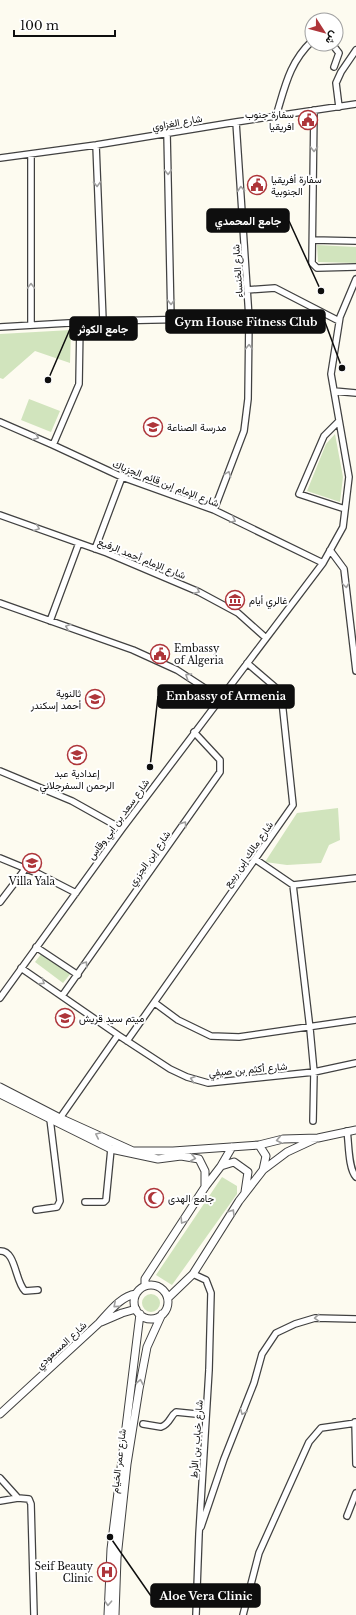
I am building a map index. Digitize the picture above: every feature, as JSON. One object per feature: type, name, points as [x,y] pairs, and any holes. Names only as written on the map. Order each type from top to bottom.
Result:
[{"type":"street","points":[[276,116],[290,71],[304,49]]},
{"type":"street","points":[[339,107],[336,83],[341,72],[356,50]]},
{"type":"street","points":[[334,67],[339,52]]},
{"type":"street","name":"شارع الغزاوي","points":[[0,158],[96,145],[356,104]]},
{"type":"street","points":[[314,110],[312,263],[314,267],[317,268],[356,267]]},
{"type":"street","name":"شارع الخنساء","points":[[214,510],[244,431],[248,399],[249,318],[236,122]]},
{"type":"street","points":[[167,133],[171,320]]},
{"type":"street","points":[[96,145],[103,321]]},
{"type":"street","points":[[31,154],[32,325]]},
{"type":"street","points":[[313,240],[356,241]]},
{"type":"street","name":"شارع سعد بن ابي وقاس","points":[[0,998],[194,732],[323,563],[342,527],[349,476],[331,374],[339,321],[356,279]]},
{"type":"street","points":[[247,290],[275,288],[339,321]]},
{"type":"street","points":[[0,327],[103,321],[249,318]]},
{"type":"street","points":[[53,445],[79,384],[80,323]]},
{"type":"street","points":[[334,391],[356,393]]},
{"type":"street","points":[[339,421],[324,436],[299,494],[345,509]]},
{"type":"street","name":"شارع الإمام إبن قائم الجزياك","points":[[0,422],[122,477],[214,510],[323,563]]},
{"type":"street","points":[[95,549],[122,477]]},
{"type":"street","name":"شارع الإمام أحمد الرفيع","points":[[0,515],[95,549],[199,592],[238,613],[266,638]]},
{"type":"street","points":[[50,621],[79,543]]},
{"type":"street","points":[[330,550],[344,570],[356,671]]},
{"type":"street","points":[[0,603],[133,650],[177,670],[220,698]]},
{"type":"street","name":"شارع مالك إبن ربيع","points":[[127,1041],[292,805],[282,701],[275,687],[247,663]]},
{"type":"street","name":"شارع إبن الجزري","points":[[62,996],[220,772],[220,760],[194,732]]},
{"type":"street","points":[[0,771],[72,801],[122,829]]},
{"type":"street","points":[[0,858],[26,868],[76,894]]},
{"type":"street","points":[[255,859],[293,885],[356,878]]},
{"type":"street","points":[[0,902],[26,868]]},
{"type":"street","points":[[293,885],[310,1027],[314,1072],[314,1121]]},
{"type":"street","points":[[36,947],[78,975]]},
{"type":"street","name":"شارع أكثم بن صيفي","points":[[21,968],[170,1069],[187,1077],[208,1083],[314,1072],[356,1062]]},
{"type":"street","points":[[155,1003],[178,1020],[211,1036],[239,1037],[356,1020]]},
{"type":"street","points":[[60,1118],[118,1035]]},
{"type":"street","points":[[0,1087],[60,1118],[133,1151],[173,1151],[232,1147],[259,1144],[283,1139],[318,1138]]},
{"type":"street","points":[[0,1094],[111,1149],[158,1159],[181,1156],[199,1159],[205,1171],[205,1187]]},
{"type":"street","points":[[36,1210],[57,1207],[60,1201],[50,1119]]},
{"type":"street","points":[[99,1323],[122,1313],[138,1312],[149,1318],[154,1318],[162,1314],[166,1310],[168,1298],[193,1274],[245,1192],[263,1170],[287,1152],[318,1138],[356,1130]]},
{"type":"street","points":[[347,1131],[353,1160],[353,1173],[356,1177]]},
{"type":"street","points":[[259,1144],[266,1156],[263,1170]]},
{"type":"street","points":[[145,1286],[145,1279],[205,1187],[221,1166],[232,1147]]},
{"type":"street","points":[[86,1202],[104,1202],[106,1200],[111,1149]]},
{"type":"street","points":[[221,1166],[234,1162],[248,1172],[245,1192]]},
{"type":"street","points":[[0,1251],[4,1251],[8,1254],[14,1264],[19,1285],[22,1289],[25,1291],[38,1290]]},
{"type":"street","name":"شارع خباب بن الأرط","points":[[193,1274],[206,1280],[211,1293],[196,1615]]},
{"type":"street","points":[[138,1312],[135,1299],[136,1294],[145,1286],[154,1285],[159,1287],[168,1298]]},
{"type":"street","name":"شارع المسعودي","points":[[0,1414],[128,1295],[136,1294]]},
{"type":"street","name":"شارع عمر الخيام","points":[[108,1615],[111,1549],[138,1312]]},
{"type":"street","name":"شارع عمر الخيام","points":[[115,1615],[117,1558],[127,1464],[137,1397],[147,1347],[162,1314]]},
{"type":"street","points":[[199,1534],[224,1459],[254,1383],[262,1354],[276,1333],[295,1324],[314,1318],[356,1319]]},
{"type":"street","points":[[143,1424],[161,1427],[169,1421],[176,1412],[206,1415]]},
{"type":"street","points":[[243,1615],[259,1553],[309,1442],[321,1428],[356,1423],[356,1464]]},
{"type":"street","points":[[0,1478],[18,1498]]},
{"type":"street","points":[[346,1516],[356,1494]]},
{"type":"street","points":[[0,1501],[18,1498],[29,1499],[31,1504],[34,1615]]},
{"type":"green space","points":[[317,245],[356,247],[356,263],[318,262]]},
{"type":"green space","points":[[71,330],[70,363],[35,351],[3,379],[0,378],[0,334]]},
{"type":"green space","points":[[29,399],[60,411],[51,432],[21,420]]},
{"type":"green space","points":[[335,434],[343,477],[340,502],[307,491],[326,444]]},
{"type":"green space","points":[[338,808],[340,840],[329,845],[321,863],[287,865],[265,862],[297,813]]},
{"type":"green space","points":[[42,953],[71,973],[63,983],[35,962]]},
{"type":"green space","points":[[222,1177],[237,1186],[237,1194],[172,1285],[156,1275]]},
{"type":"green space","points":[[151,1294],[157,1297],[160,1303],[157,1309],[151,1312],[145,1309],[142,1303],[145,1297]]},
{"type":"place","name":"سفارة جنوب افريقيا","points":[[308,120]]},
{"type":"place","name":"سفارة أفريقيا الجنوبية","points":[[257,185]]},
{"type":"place","name":"جامع المحمدي","points":[[321,291]]},
{"type":"place","name":"Gym House Fitness Club","points":[[342,368]]},
{"type":"place","name":"جامع الكوثر","points":[[48,380]]},
{"type":"place","name":"مدرسة الصناعة","points":[[153,427]]},
{"type":"place","name":"غالري أيام","points":[[235,600]]},
{"type":"place","name":"Embassy of Algeria","points":[[160,654]]},
{"type":"place","name":"ثالنوية أحمد إسكندر","points":[[95,699]]},
{"type":"place","name":"إعدادية عبد الرحمن السفرجلاني","points":[[77,755]]},
{"type":"place","name":"Embassy of Armenia","points":[[150,767]]},
{"type":"place","name":"Villa Yala","points":[[32,863]]},
{"type":"place","name":"ميتم سيد قريش","points":[[65,1018]]},
{"type":"place","name":"جامع الهدى","points":[[154,1198]]},
{"type":"place","name":"Aloe Vera Clinic","points":[[110,1537]]},
{"type":"place","name":"Seif Beauty Clinic","points":[[107,1572]]}]
